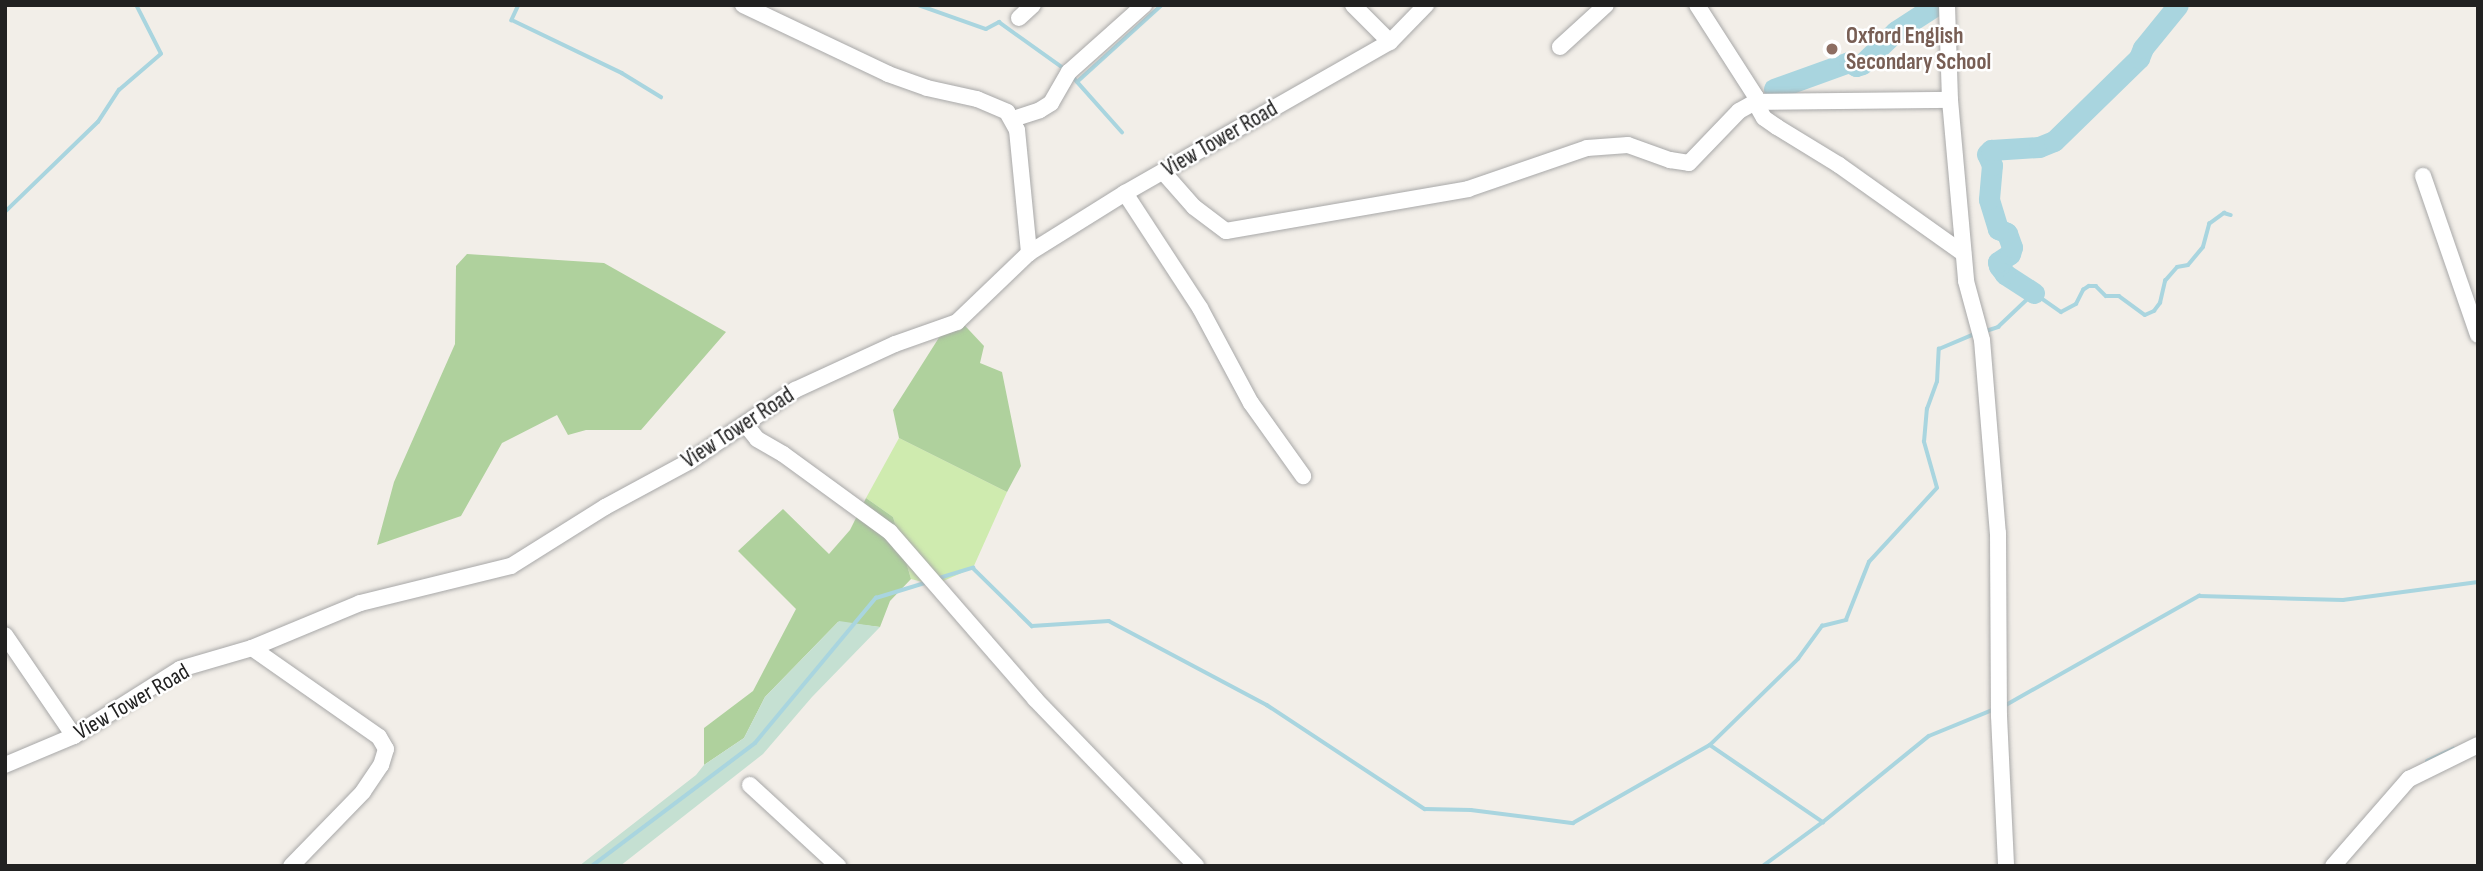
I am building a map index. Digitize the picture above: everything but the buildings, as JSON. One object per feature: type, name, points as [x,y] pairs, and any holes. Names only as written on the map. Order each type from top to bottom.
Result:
[{"type":"street","points":[[743,5],[888,74],[927,88],[977,99],[1007,112],[1013,119],[1029,253]]},
{"type":"street","points":[[1019,18],[1033,5]]},
{"type":"street","points":[[1013,119],[1040,110],[1051,103],[1069,72],[1144,5]]},
{"type":"street","points":[[1353,5],[1391,42]]},
{"type":"street","name":"View Tower Road","points":[[5,765],[74,736],[180,668],[252,648],[360,603],[512,566],[577,523],[690,461],[804,386],[895,344],[957,322],[1029,253],[1125,193],[1391,42],[1426,5]]},
{"type":"street","points":[[1560,47],[1606,5]]},
{"type":"street","points":[[1697,5],[1756,97],[1755,102],[1770,122],[1839,165],[1963,253]]},
{"type":"street","points":[[1947,5],[1950,100],[1963,253],[1966,281],[1980,333],[1998,533],[2001,690],[1999,716],[2006,866]]},
{"type":"street","points":[[1164,173],[1194,207],[1226,231],[1468,189],[1587,148],[1628,145],[1689,163],[1739,111],[1755,102],[1950,100]]},
{"type":"street","points":[[2423,176],[2478,335]]},
{"type":"street","points":[[1125,193],[1200,307],[1251,403],[1303,477]]},
{"type":"street","points":[[745,424],[757,439],[783,454],[890,532],[1044,708],[1196,866]]},
{"type":"street","points":[[5,635],[74,736]]},
{"type":"street","points":[[252,648],[379,737],[386,749],[382,765],[363,792],[291,866]]},
{"type":"street","points":[[2333,866],[2409,779],[2478,745]]},
{"type":"street","points":[[750,785],[838,866]]},
{"type":"green space","points":[[467,254],[604,263],[726,332],[641,430],[586,430],[568,435],[557,415],[502,443],[461,516],[377,545],[394,482],[455,344],[456,266]]},
{"type":"green space","points":[[954,314],[984,346],[980,363],[1002,372],[1021,466],[1007,492],[899,438],[893,410]]},
{"type":"green space","points":[[899,438],[1007,492],[973,568],[934,585],[911,579],[893,517],[866,498]]},
{"type":"green space","points":[[866,498],[893,517],[911,579],[890,601],[880,627],[838,622],[765,697],[744,738],[704,765],[704,728],[753,691],[796,609],[738,551],[783,509],[829,554],[850,530]]},
{"type":"green space","points":[[839,621],[880,627],[812,697],[763,754],[620,866],[579,866],[696,775],[704,765],[744,738],[765,697]]},
{"type":"waterway","points":[[5,212],[98,122],[119,90],[161,54],[136,5]]},
{"type":"waterway","points":[[519,5],[512,20],[622,73],[661,97]]},
{"type":"waterway","points":[[918,5],[986,29],[999,22],[1066,70]]},
{"type":"waterway","points":[[1077,82],[1162,5]]},
{"type":"waterway","points":[[1774,89],[1849,62],[1856,66],[1862,64],[1896,31],[1936,5]]},
{"type":"waterway","points":[[2034,293],[2005,274],[1999,266],[1998,262],[2010,254],[2012,247],[2007,233],[1998,229],[1989,199],[1992,165],[1987,154],[1991,150],[2039,147],[2054,141],[2139,58],[2143,48],[2178,5]]},
{"type":"waterway","points":[[1073,77],[1122,132]]},
{"type":"waterway","points":[[1986,331],[1998,327],[2034,293],[2061,312],[2076,304],[2083,290],[2089,286],[2096,286],[2106,296],[2119,296],[2145,315],[2154,311],[2160,303],[2165,281],[2177,267],[2188,265],[2203,247],[2209,224],[2224,213],[2231,215]]},
{"type":"waterway","points":[[1710,745],[1798,659],[1822,626],[1846,620],[1869,562],[1937,488],[1924,442],[1927,409],[1937,382],[1939,349],[1975,334]]},
{"type":"waterway","points":[[936,579],[973,568],[1032,626],[1109,621],[1267,705],[1425,809],[1471,810],[1573,823],[1710,745],[1823,822],[1929,736],[1995,709]]},
{"type":"waterway","points":[[592,866],[755,743],[876,598],[928,582]]},
{"type":"waterway","points":[[2006,705],[2199,596],[2343,600],[2478,582]]},
{"type":"waterway","points":[[2427,761],[2453,749]]},
{"type":"waterway","points":[[1763,866],[1823,822]]},
{"type":"place","name":"Oxford English Secondary School","points":[[1832,49]]}]
